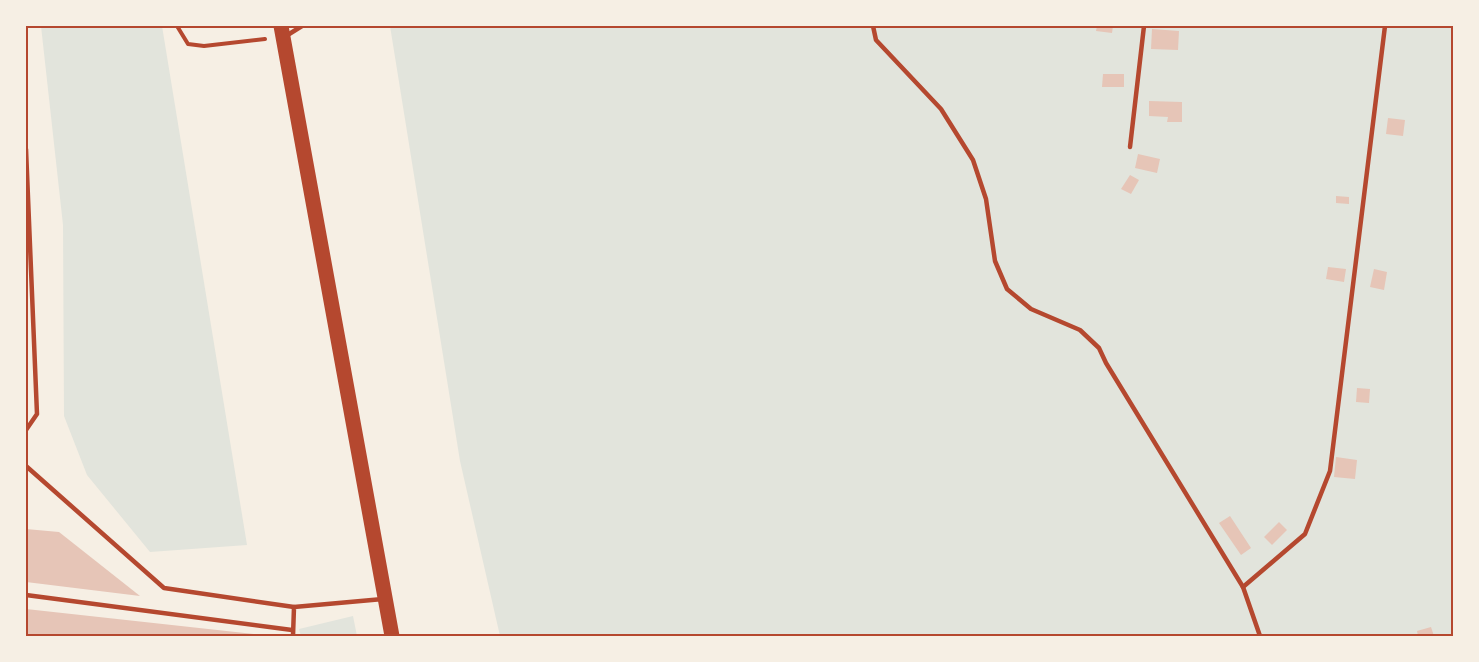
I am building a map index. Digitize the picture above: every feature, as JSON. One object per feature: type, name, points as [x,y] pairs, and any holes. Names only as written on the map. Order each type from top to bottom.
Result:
[{"type":"main road","points":[[282,32],[392,636]]},
{"type":"lane","points":[[282,32],[302,26]]},
{"type":"lane","points":[[873,26],[876,40],[941,109],[973,159],[986,199],[995,261],[1007,289],[1031,309],[1080,330],[1099,348],[1243,587],[1260,636]]},
{"type":"lane","points":[[1130,147],[1144,26]]},
{"type":"lane","points":[[1243,587],[1305,534],[1330,471],[1385,26]]},
{"type":"lane","points":[[26,149],[28,275],[37,414],[26,430]]},
{"type":"lane","points":[[26,359],[34,360]]},
{"type":"lane","points":[[26,466],[164,588],[294,607],[385,598]]},
{"type":"lane","points":[[26,595],[292,630]]},
{"type":"lane","points":[[293,636],[294,607]]},
{"type":"path","points":[[177,26],[188,44],[204,46],[282,32]]},
{"type":"shaded area","points":[[41,26],[162,26],[247,545],[150,552],[87,475],[64,416],[63,225]]},
{"type":"shaded area","points":[[390,26],[1453,26],[1453,636],[500,636],[460,461]]},
{"type":"shaded area","points":[[353,616],[357,636],[301,636],[299,629]]},
{"type":"building","points":[[1097,26],[1113,26],[1112,33],[1096,31]]},
{"type":"building","points":[[1152,29],[1179,31],[1178,50],[1151,49]]},
{"type":"building","points":[[1103,74],[1124,74],[1124,87],[1102,87]]},
{"type":"building","points":[[1149,101],[1182,102],[1182,122],[1167,122],[1168,117],[1149,116]]},
{"type":"building","points":[[1388,118],[1405,120],[1403,136],[1386,134]]},
{"type":"building","points":[[1138,154],[1160,159],[1157,173],[1135,168]]},
{"type":"building","points":[[1130,175],[1139,180],[1131,194],[1121,189]]},
{"type":"building","points":[[1336,196],[1349,197],[1349,204],[1336,203]]},
{"type":"building","points":[[1328,267],[1346,269],[1344,282],[1326,279]]},
{"type":"building","points":[[1374,269],[1387,272],[1384,290],[1370,287]]},
{"type":"building","points":[[1357,388],[1370,389],[1369,403],[1356,402]]},
{"type":"building","points":[[1336,457],[1357,460],[1355,479],[1334,477]]},
{"type":"building","points":[[1230,516],[1251,548],[1241,555],[1219,523]]},
{"type":"building","points":[[1279,522],[1287,530],[1272,545],[1264,537]]},
{"type":"building","points":[[26,529],[59,532],[140,596],[26,582]]},
{"type":"building","points":[[26,609],[263,635],[263,636],[26,636]]},
{"type":"building","points":[[1431,627],[1434,636],[1418,636],[1417,631]]}]
